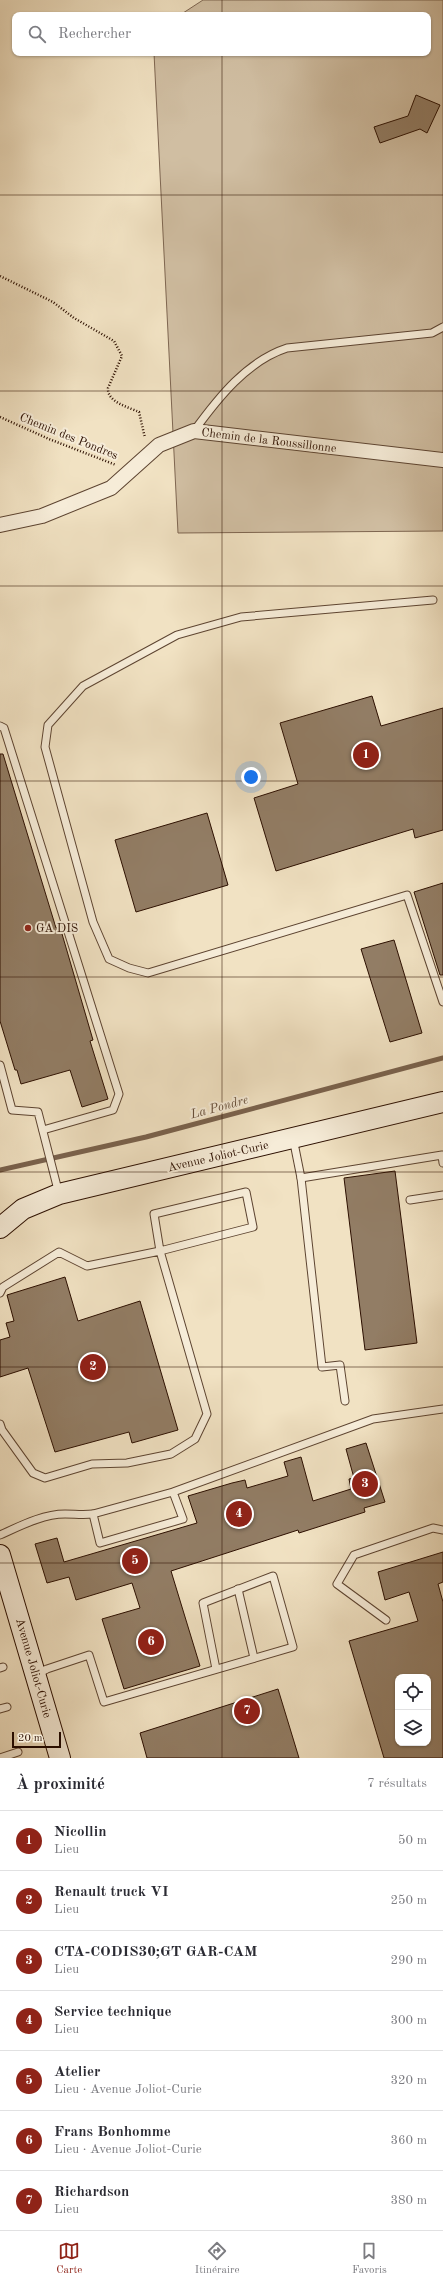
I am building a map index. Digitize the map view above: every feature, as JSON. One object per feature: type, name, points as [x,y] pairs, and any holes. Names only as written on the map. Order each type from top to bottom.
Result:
[{"type":"street","name":"Chemin de la Roussillonne","points":[[0,525],[42,516],[111,488],[159,446],[194,431],[443,460]]},
{"type":"street","name":"Avenue Joliot-Curie","points":[[0,1228],[23,1209],[57,1185],[293,1138],[443,1102]]},
{"type":"street","name":"Avenue Joliot-Curie","points":[[0,1556],[37,1674],[60,1758]]},
{"type":"lane","points":[[194,431],[212,407],[247,370],[270,354],[287,348],[432,333],[443,327]]},
{"type":"lane","points":[[433,600],[241,617],[178,635],[83,686],[48,725],[45,747],[93,922],[110,959],[129,968],[148,973],[407,895],[443,1001]]},
{"type":"lane","points":[[0,726],[4,728],[119,1094],[113,1110],[43,1130]]},
{"type":"lane","points":[[0,1064],[12,1110],[38,1112],[57,1185]]},
{"type":"lane","points":[[293,1138],[302,1178],[322,1368],[340,1366],[345,1401]]},
{"type":"lane","points":[[302,1178],[442,1155],[443,1163]]},
{"type":"lane","points":[[0,1293],[3,1287],[59,1252],[87,1266],[160,1251],[253,1227],[246,1192],[154,1214],[160,1251],[207,1414],[195,1439],[171,1454],[126,1463],[92,1464],[45,1478],[33,1473],[1,1428]]},
{"type":"lane","points":[[410,1200],[443,1195]]},
{"type":"lane","points":[[0,1535],[28,1523],[65,1514],[78,1516],[93,1514],[173,1492],[373,1419],[443,1409]]},
{"type":"lane","points":[[93,1514],[100,1543],[182,1519],[173,1492]]},
{"type":"lane","points":[[386,1620],[337,1584],[354,1555],[433,1528],[443,1530]]},
{"type":"lane","points":[[37,1674],[46,1669],[89,1655],[104,1702],[216,1670],[293,1647],[273,1576],[203,1603],[216,1670]]},
{"type":"lane","points":[[238,1589],[254,1658]]},
{"type":"lane","points":[[0,1758],[18,1752]]},
{"type":"path","points":[[0,276],[54,302],[74,318],[114,341],[122,356],[108,388],[108,393],[112,399],[140,412],[144,425],[147,456]]},
{"type":"path","name":"Chemin des Pondres","points":[[0,417],[48,439],[131,470]]},
{"type":"shaded area","points":[[203,0],[443,0],[443,531],[178,533],[154,56],[431,56],[431,12],[185,12]]},
{"type":"building","points":[[416,95],[440,105],[427,133],[420,129],[380,143],[374,127],[408,116]]},
{"type":"building","points":[[372,696],[381,726],[443,708],[443,830],[415,838],[413,829],[276,871],[254,798],[298,784],[280,723]]},
{"type":"building","name":"GA DIS","points":[[0,754],[3,754],[56,928],[60,927],[93,1040],[90,1041],[108,1099],[82,1107],[70,1070],[21,1084],[17,1070],[15,1070],[0,1021]]},
{"type":"building","points":[[207,813],[228,885],[136,912],[115,840]]},
{"type":"building","points":[[443,883],[443,975],[440,975],[414,892]]},
{"type":"building","points":[[394,940],[422,1033],[390,1042],[361,949]]},
{"type":"building","points":[[395,1171],[417,1343],[365,1350],[344,1178]]},
{"type":"building","points":[[65,1277],[78,1321],[140,1301],[178,1430],[132,1443],[129,1432],[55,1452],[28,1368],[0,1377],[0,1340],[10,1337],[6,1323],[14,1321],[7,1295]]},
{"type":"building","points":[[366,1443],[385,1502],[364,1508],[365,1512],[299,1533],[298,1530],[171,1571],[200,1666],[124,1689],[102,1619],[140,1608],[132,1583],[76,1600],[69,1577],[47,1583],[35,1544],[57,1538],[64,1562],[197,1523],[188,1496],[245,1480],[247,1488],[288,1476],[284,1462],[301,1457],[313,1501],[351,1489],[349,1479],[354,1478],[346,1449]]},
{"type":"building","points":[[443,1552],[443,1582],[438,1584],[443,1602],[443,1758],[384,1758],[349,1641],[418,1621],[409,1592],[385,1600],[378,1572]]},
{"type":"building","points":[[278,1689],[299,1758],[147,1758],[140,1733]]},
{"type":"waterway","name":"La Pondre","points":[[0,1170],[146,1137],[443,1058]]},
{"type":"place","name":"Nicollin","points":[[366,755]]},
{"type":"place","name":"GA DIS","points":[[28,928]]},
{"type":"place","name":"Renault truck VI","points":[[93,1367]]},
{"type":"place","name":"CTA-CODIS30;GT GAR-CAM","points":[[365,1484]]},
{"type":"place","name":"Service technique","points":[[239,1514]]},
{"type":"place","name":"Atelier","points":[[135,1561]]},
{"type":"place","name":"Frans Bonhomme","points":[[151,1642]]},
{"type":"place","name":"Richardson","points":[[247,1711]]}]
